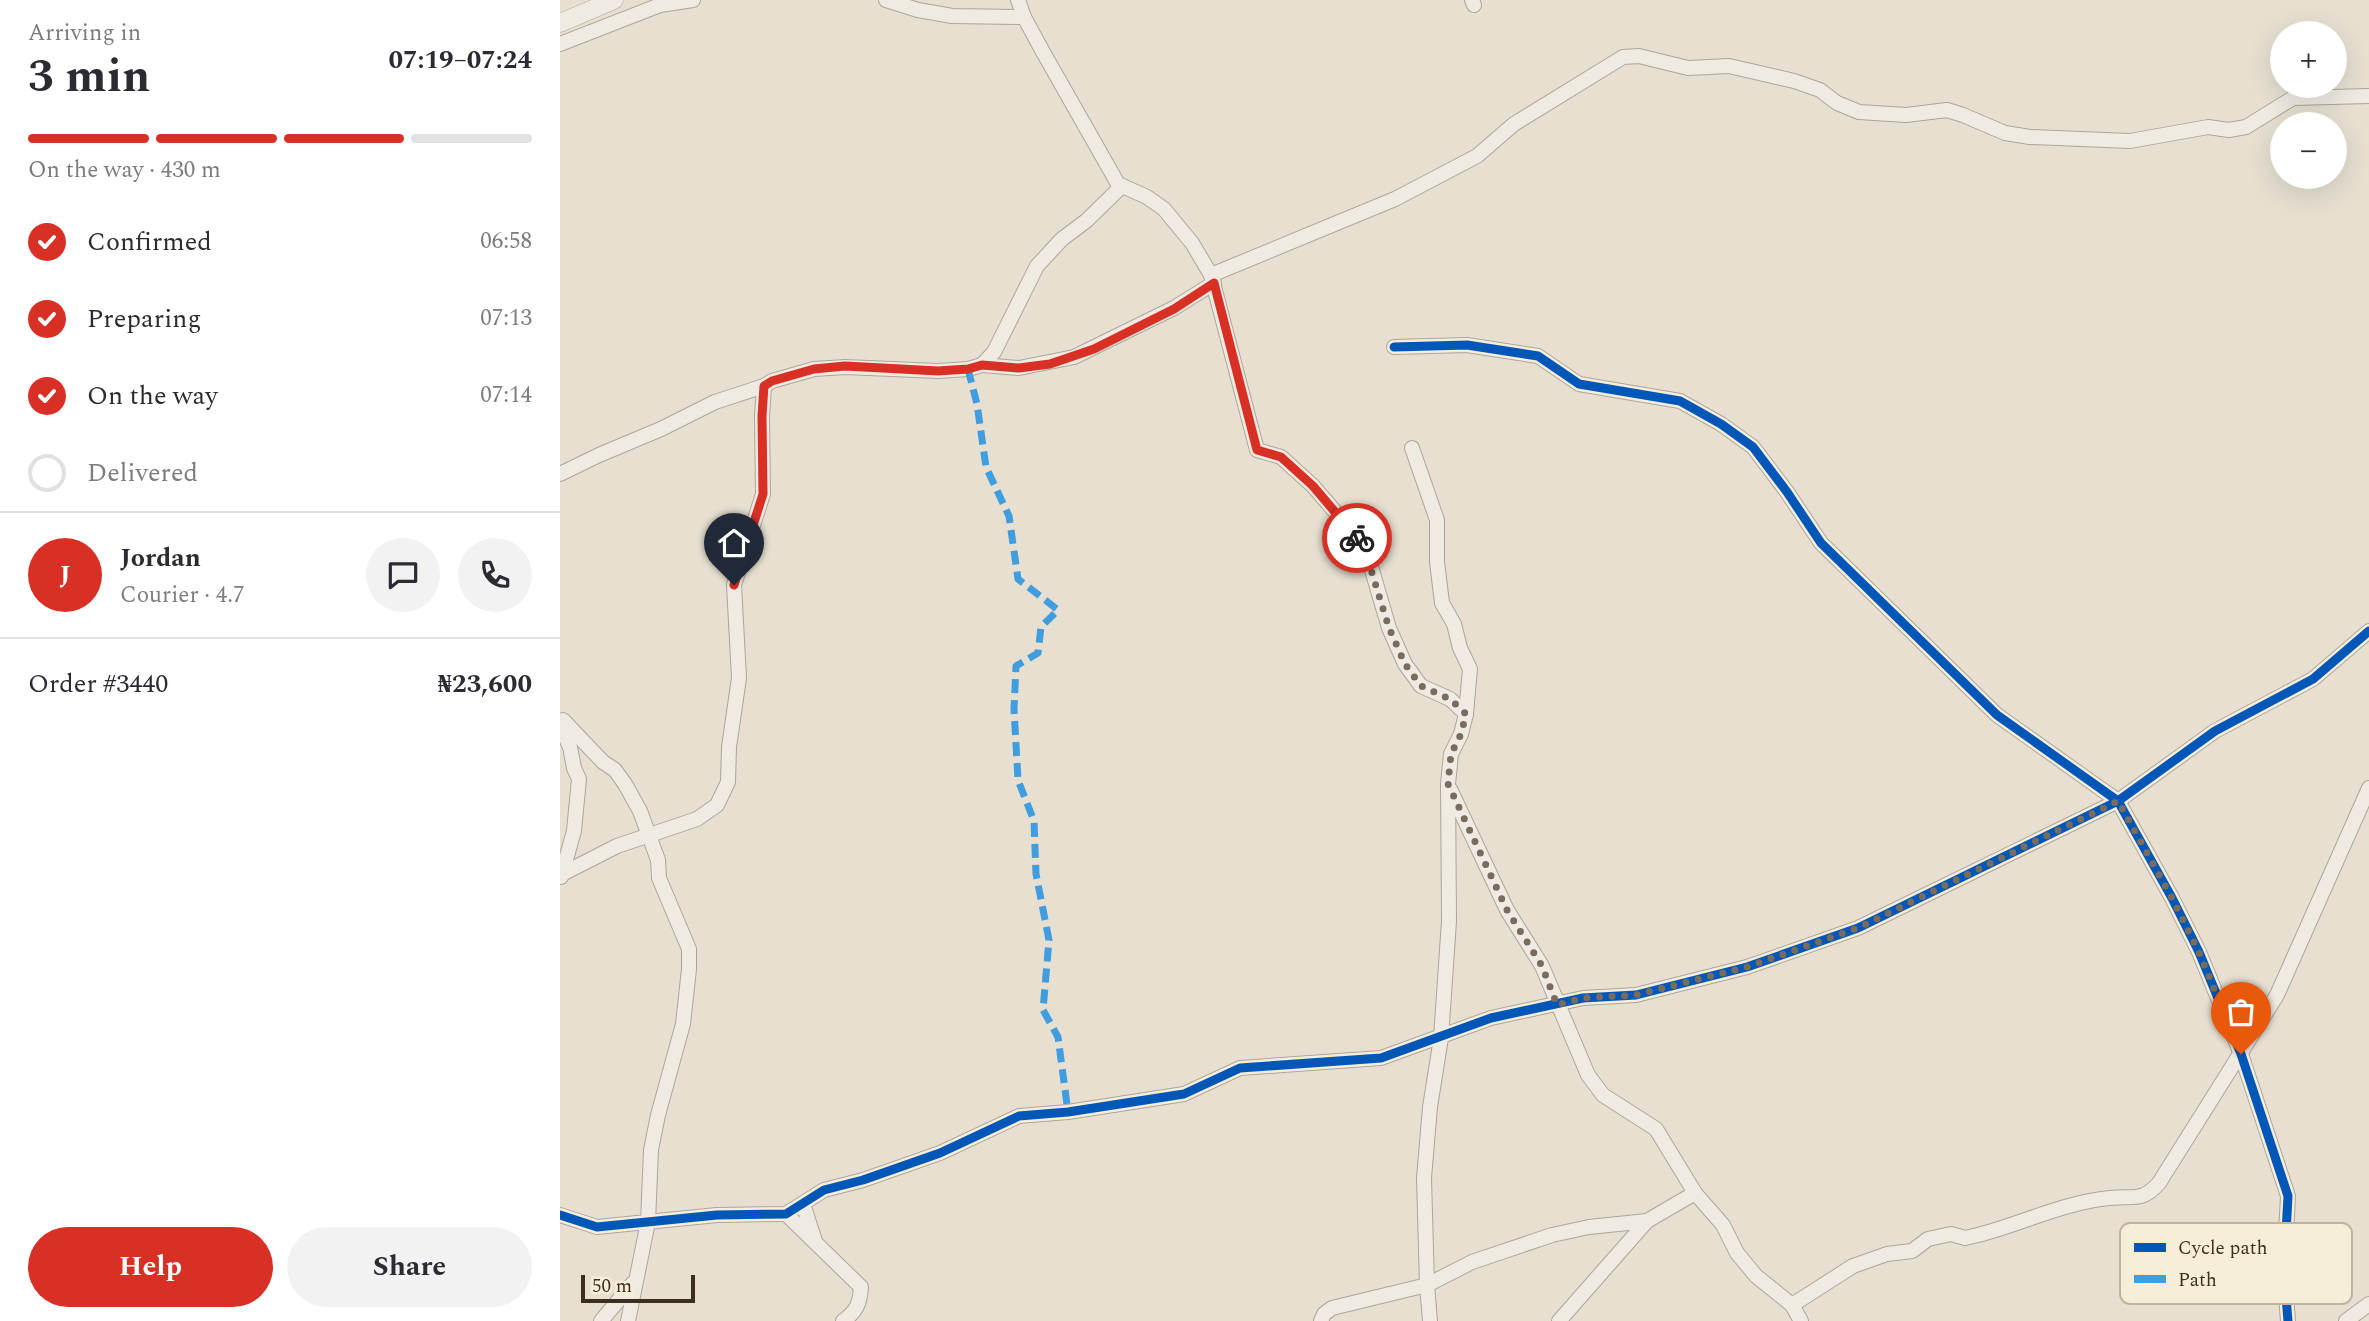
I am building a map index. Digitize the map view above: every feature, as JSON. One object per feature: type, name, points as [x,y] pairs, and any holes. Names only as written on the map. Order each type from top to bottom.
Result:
[{"type":"street","points":[[560,23],[614,0]]},
{"type":"street","points":[[560,44],[660,5],[693,0]]},
{"type":"street","points":[[886,0],[918,10],[952,16],[1024,17]]},
{"type":"street","points":[[1018,0],[1024,17],[1118,184],[1147,197],[1164,209],[1192,243],[1212,279],[1257,450],[1281,457],[1313,486],[1356,536],[1368,560],[1389,628],[1405,664],[1421,686],[1450,699],[1466,714]]},
{"type":"street","points":[[560,474],[715,402],[814,369],[845,366],[938,371],[982,365],[1019,368],[1074,357],[1174,309],[1212,279],[1395,199],[1453,169],[1477,156],[1514,124],[1623,57],[1632,55],[1688,68],[1729,66],[1794,81],[1820,90],[1837,103],[1859,112],[1906,115],[1947,110],[1963,114],[2005,133],[2030,137],[2130,141],[2208,127],[2229,130],[2246,127],[2293,98],[2369,96]]},
{"type":"street","points":[[982,365],[994,352],[1037,266],[1062,239],[1086,221],[1122,186]]},
{"type":"street","points":[[1394,347],[1467,345],[1538,356],[1579,384],[1680,401],[1721,424],[1753,447],[1821,543],[1997,715],[2118,801],[2199,952],[2241,1054],[2288,1196],[2287,1223]]},
{"type":"street","points":[[561,876],[617,846],[697,818],[717,806],[727,782],[729,747],[740,678],[734,585],[763,494],[764,386]]},
{"type":"street","points":[[1412,448],[1437,520],[1437,562],[1442,603],[1454,624],[1460,648],[1471,669],[1466,714],[1461,734],[1451,754],[1448,784],[1449,921],[1441,1038],[1430,1107],[1424,1178],[1430,1321]]},
{"type":"street","points":[[560,1215],[597,1227],[717,1215],[786,1214],[824,1190],[863,1180],[940,1153],[1020,1116],[1068,1112],[1184,1094],[1240,1068],[1381,1058],[1492,1018],[1583,998],[1636,995],[1735,970],[1858,928],[2118,801],[2215,731],[2313,679],[2369,631]]},
{"type":"street","points":[[561,876],[574,831],[579,779],[560,723],[563,720],[603,762],[615,770],[640,811],[658,860],[659,878],[689,949],[683,1024],[651,1150],[648,1222],[628,1321]]},
{"type":"street","points":[[1448,784],[1507,910],[1542,966],[1588,1075],[1603,1095],[1656,1129],[1695,1193],[1723,1225],[1737,1253],[1756,1276],[1792,1306],[1801,1321]]},
{"type":"street","points":[[1792,1306],[1853,1266],[1887,1254],[1912,1251],[1928,1239],[1951,1234],[1965,1238],[2012,1226],[2062,1208],[2109,1198],[2141,1198],[2150,1193],[2159,1183],[2277,995],[2369,788]]},
{"type":"street","points":[[1559,1321],[1647,1221],[1695,1193]]},
{"type":"street","points":[[803,1204],[817,1246]]},
{"type":"street","points":[[786,1214],[861,1287],[860,1302],[853,1314],[843,1321]]},
{"type":"street","points":[[1321,1321],[1324,1314],[1332,1308],[1427,1285],[1472,1262],[1552,1235],[1589,1227],[1647,1221]]},
{"type":"street","points":[[601,1321],[634,1282]]},
{"type":"street","points":[[2346,1321],[2365,1309]]},
{"type":"marked path","points":[[968,369],[977,404],[986,467],[1009,516],[1018,579],[1058,610],[1041,627],[1038,653],[1016,666],[1014,709],[1018,780],[1034,821],[1036,874],[1049,940],[1043,1010],[1058,1037],[1068,1112]]},
{"type":"cycle path","points":[[1394,347],[1467,345],[1538,356],[1579,384],[1680,401],[1721,424],[1753,447],[1821,543],[1997,715],[2118,801],[2199,952],[2241,1054],[2288,1196],[2287,1223]]},
{"type":"cycle path","points":[[560,1215],[597,1227],[717,1215],[786,1214],[824,1190],[863,1180],[940,1153],[1019,1116],[1068,1112],[1184,1094],[1240,1068],[1381,1058],[1491,1018],[1583,998],[1636,995],[1747,967],[1858,928],[2118,801],[2215,731],[2313,679],[2369,631]]},
{"type":"cycle path","points":[[2287,1304],[2288,1321]]},
{"type":"way so far","points":[[1357,538],[1368,560],[1389,628],[1405,664],[1421,686],[1450,699],[1466,714],[1461,734],[1451,754],[1448,784],[1507,910],[1542,966],[1557,1005],[1583,998],[1636,995],[1747,967],[1858,928],[2118,801],[2199,952],[2241,1054]]},
{"type":"route","points":[[734,585],[763,494],[764,386],[772,381],[814,369],[845,366],[938,371],[982,365],[1019,368],[1050,364],[1094,349],[1174,309],[1214,283],[1257,450],[1281,457],[1313,486],[1357,538]]}]
